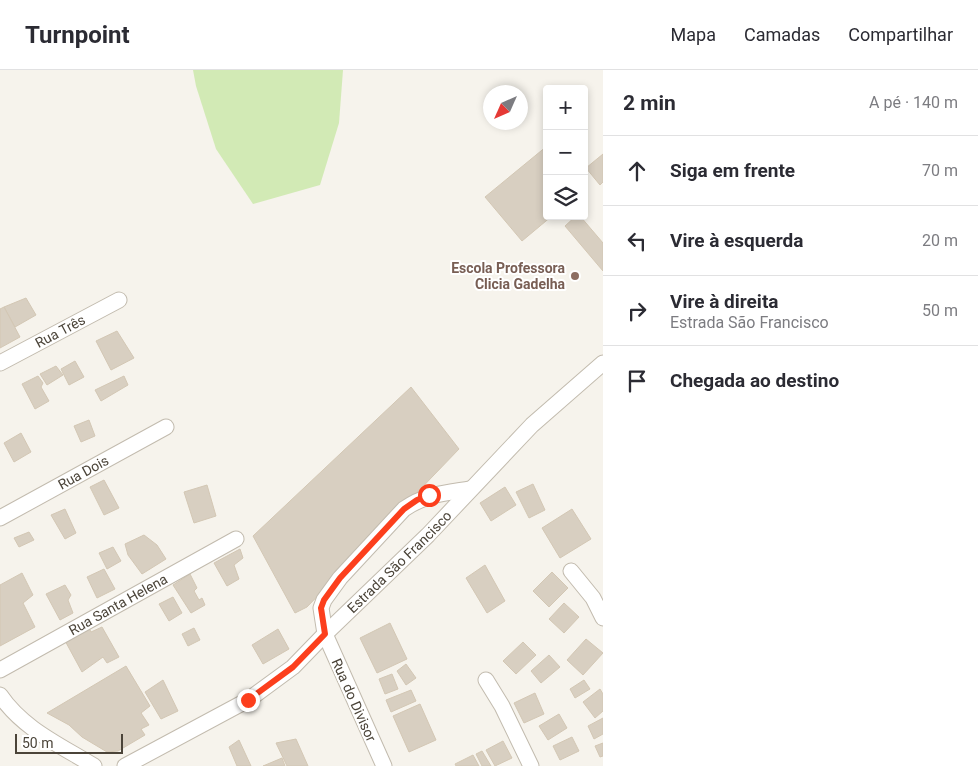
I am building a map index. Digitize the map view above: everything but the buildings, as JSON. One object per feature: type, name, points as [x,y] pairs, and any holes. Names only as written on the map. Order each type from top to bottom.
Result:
[{"type":"street","name":"Rua Três","points":[[0,363],[119,300]]},
{"type":"street","name":"Estrada São Francisco","points":[[125,766],[248,700],[293,667],[428,535],[532,425],[603,364]]},
{"type":"street","name":"Rua Dois","points":[[0,518],[166,426]]},
{"type":"street","name":"Rua do Divisor","points":[[384,766],[325,634],[321,608],[324,600],[340,578],[404,509],[417,500],[429,495],[470,489]]},
{"type":"street","name":"Rua Santa Helena","points":[[0,670],[236,539]]},
{"type":"street","points":[[571,571],[593,598],[603,618]]},
{"type":"street","points":[[486,680],[502,706],[531,766]]},
{"type":"street","points":[[0,695],[9,708],[43,736],[94,766]]},
{"type":"green space","points":[[193,70],[343,70],[339,123],[320,185],[253,204],[216,149],[196,86]]},
{"type":"place","name":"Escola Professora Clicia Gadelha","points":[[575,276]]},
{"type":"route","points":[[248,700],[293,667],[325,634],[321,608],[324,600],[340,578],[404,509],[417,500],[429,495]]}]
